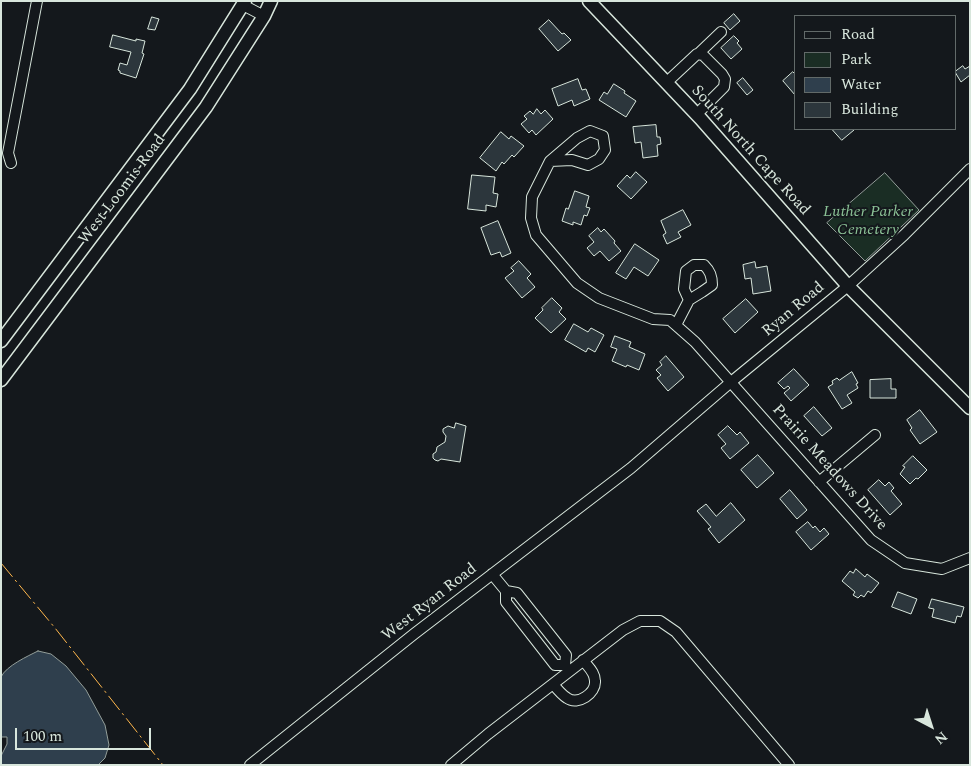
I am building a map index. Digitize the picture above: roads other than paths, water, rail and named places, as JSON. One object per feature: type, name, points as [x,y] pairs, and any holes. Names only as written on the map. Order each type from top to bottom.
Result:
[{"type":"main road","name":"West Loomis Road","points":[[1,380],[206,107],[264,16],[271,1]]},
{"type":"main road","name":"South North Cape Road","points":[[589,1],[697,114],[848,286],[970,408]]},
{"type":"main road","name":"West Loomis Road","points":[[1,341],[190,89],[244,3]]},
{"type":"street","points":[[11,163],[8,153],[37,1]]},
{"type":"street","points":[[244,3],[264,16]]},
{"type":"street","points":[[667,82],[721,32]]},
{"type":"street","points":[[697,114],[724,87],[725,83],[722,74],[703,55],[698,54]]},
{"type":"street","points":[[550,161],[572,160],[588,165],[599,159],[605,150],[603,136],[590,131],[577,138],[550,161],[532,197],[531,218],[536,235],[577,283],[599,298],[653,319],[670,320],[676,325],[689,300]]},
{"type":"street","name":"Ryan Road","points":[[631,468],[731,382],[848,286],[904,235],[970,169]]},
{"type":"street","name":"Prairie Meadows Drive","points":[[676,325],[695,342],[871,540],[906,563],[942,568],[970,558]]},
{"type":"street","points":[[819,482],[874,435]]},
{"type":"street","name":"West Ryan Road","points":[[250,765],[414,634],[631,468]]},
{"type":"street","points":[[492,574],[506,591],[506,602],[555,665],[567,668]]},
{"type":"street","points":[[506,591],[517,593],[566,655],[567,668]]},
{"type":"street","points":[[451,765],[553,684],[567,668],[583,660],[612,637],[640,621],[660,621],[676,632],[789,765]]},
{"type":"street","points":[[553,684],[566,698],[573,701],[584,699],[591,693],[596,682],[593,673],[583,660]]},
{"type":"water","points":[[38,651],[51,654],[66,666],[86,690],[105,725],[109,745],[105,758],[98,765],[1,765],[1,756],[7,744],[7,737],[1,737],[1,677],[12,665]]},
{"type":"park label","name":"Luther Parker Cemetery","points":[[868,222]]}]
